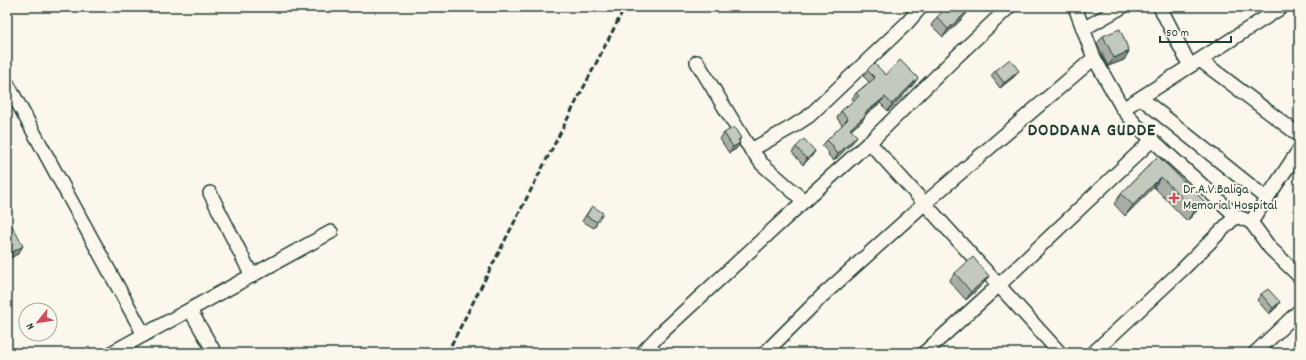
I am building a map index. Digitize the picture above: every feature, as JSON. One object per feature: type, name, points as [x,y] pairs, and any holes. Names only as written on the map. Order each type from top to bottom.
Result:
[{"type":"street","points":[[751,150],[809,116],[907,23],[921,7]]},
{"type":"street","points":[[642,353],[660,334],[869,142],[1009,7]]},
{"type":"street","points":[[1075,7],[1094,58],[1123,109],[1136,126],[1236,216],[1251,222],[1270,248],[1299,276]]},
{"type":"street","points":[[1083,29],[1122,7]]},
{"type":"street","points":[[1160,7],[1195,63],[1299,135]]},
{"type":"street","points":[[1123,109],[1282,7]]},
{"type":"street","points":[[765,353],[822,296],[924,204],[1094,58]]},
{"type":"street","points":[[697,62],[751,150],[762,164],[804,201]]},
{"type":"street","points":[[7,83],[144,335]]},
{"type":"street","points":[[1141,98],[1266,199]]},
{"type":"street","points":[[924,353],[998,286],[1152,140]]},
{"type":"street","points":[[869,142],[1060,353]]},
{"type":"street","points":[[1251,222],[1299,150]]},
{"type":"street","points":[[210,193],[252,276]]},
{"type":"street","points":[[1093,353],[1183,269],[1236,216]]},
{"type":"street","points":[[111,353],[332,232]]},
{"type":"street","points":[[190,310],[215,353]]},
{"type":"street","points":[[1255,353],[1299,311]]},
{"type":"building","points":[[947,7],[966,7],[969,10],[948,29],[937,17]]},
{"type":"building","points":[[1120,29],[1129,51],[1114,58],[1103,36]]},
{"type":"building","points":[[1010,59],[1019,71],[1004,83],[995,71]]},
{"type":"building","points":[[900,60],[918,78],[892,104],[885,97],[865,113],[866,115],[850,129],[857,136],[838,154],[827,140],[848,119],[841,111],[859,96],[856,93],[875,78],[867,70],[874,63],[886,75]]},
{"type":"building","points":[[734,127],[741,138],[738,140],[740,143],[733,147],[724,133]]},
{"type":"building","points":[[804,139],[815,151],[807,159],[796,147]]},
{"type":"building","points":[[1158,156],[1204,201],[1195,210],[1161,177],[1133,205],[1121,194]]},
{"type":"building","points":[[592,206],[603,213],[597,222],[586,216]]},
{"type":"building","points":[[10,222],[23,246],[7,255],[7,224]]},
{"type":"building","points":[[973,257],[989,276],[971,292],[955,273]]},
{"type":"building","points":[[1268,289],[1280,302],[1273,308],[1261,294]]},
{"type":"railway","points":[[447,353],[625,7]]},
{"type":"place","name":"Dr.A.V.Baliga Memorial Hospital","points":[[1174,198]]},
{"type":"district","name":"DODDANA GUDDE","points":[[1092,131]]}]
